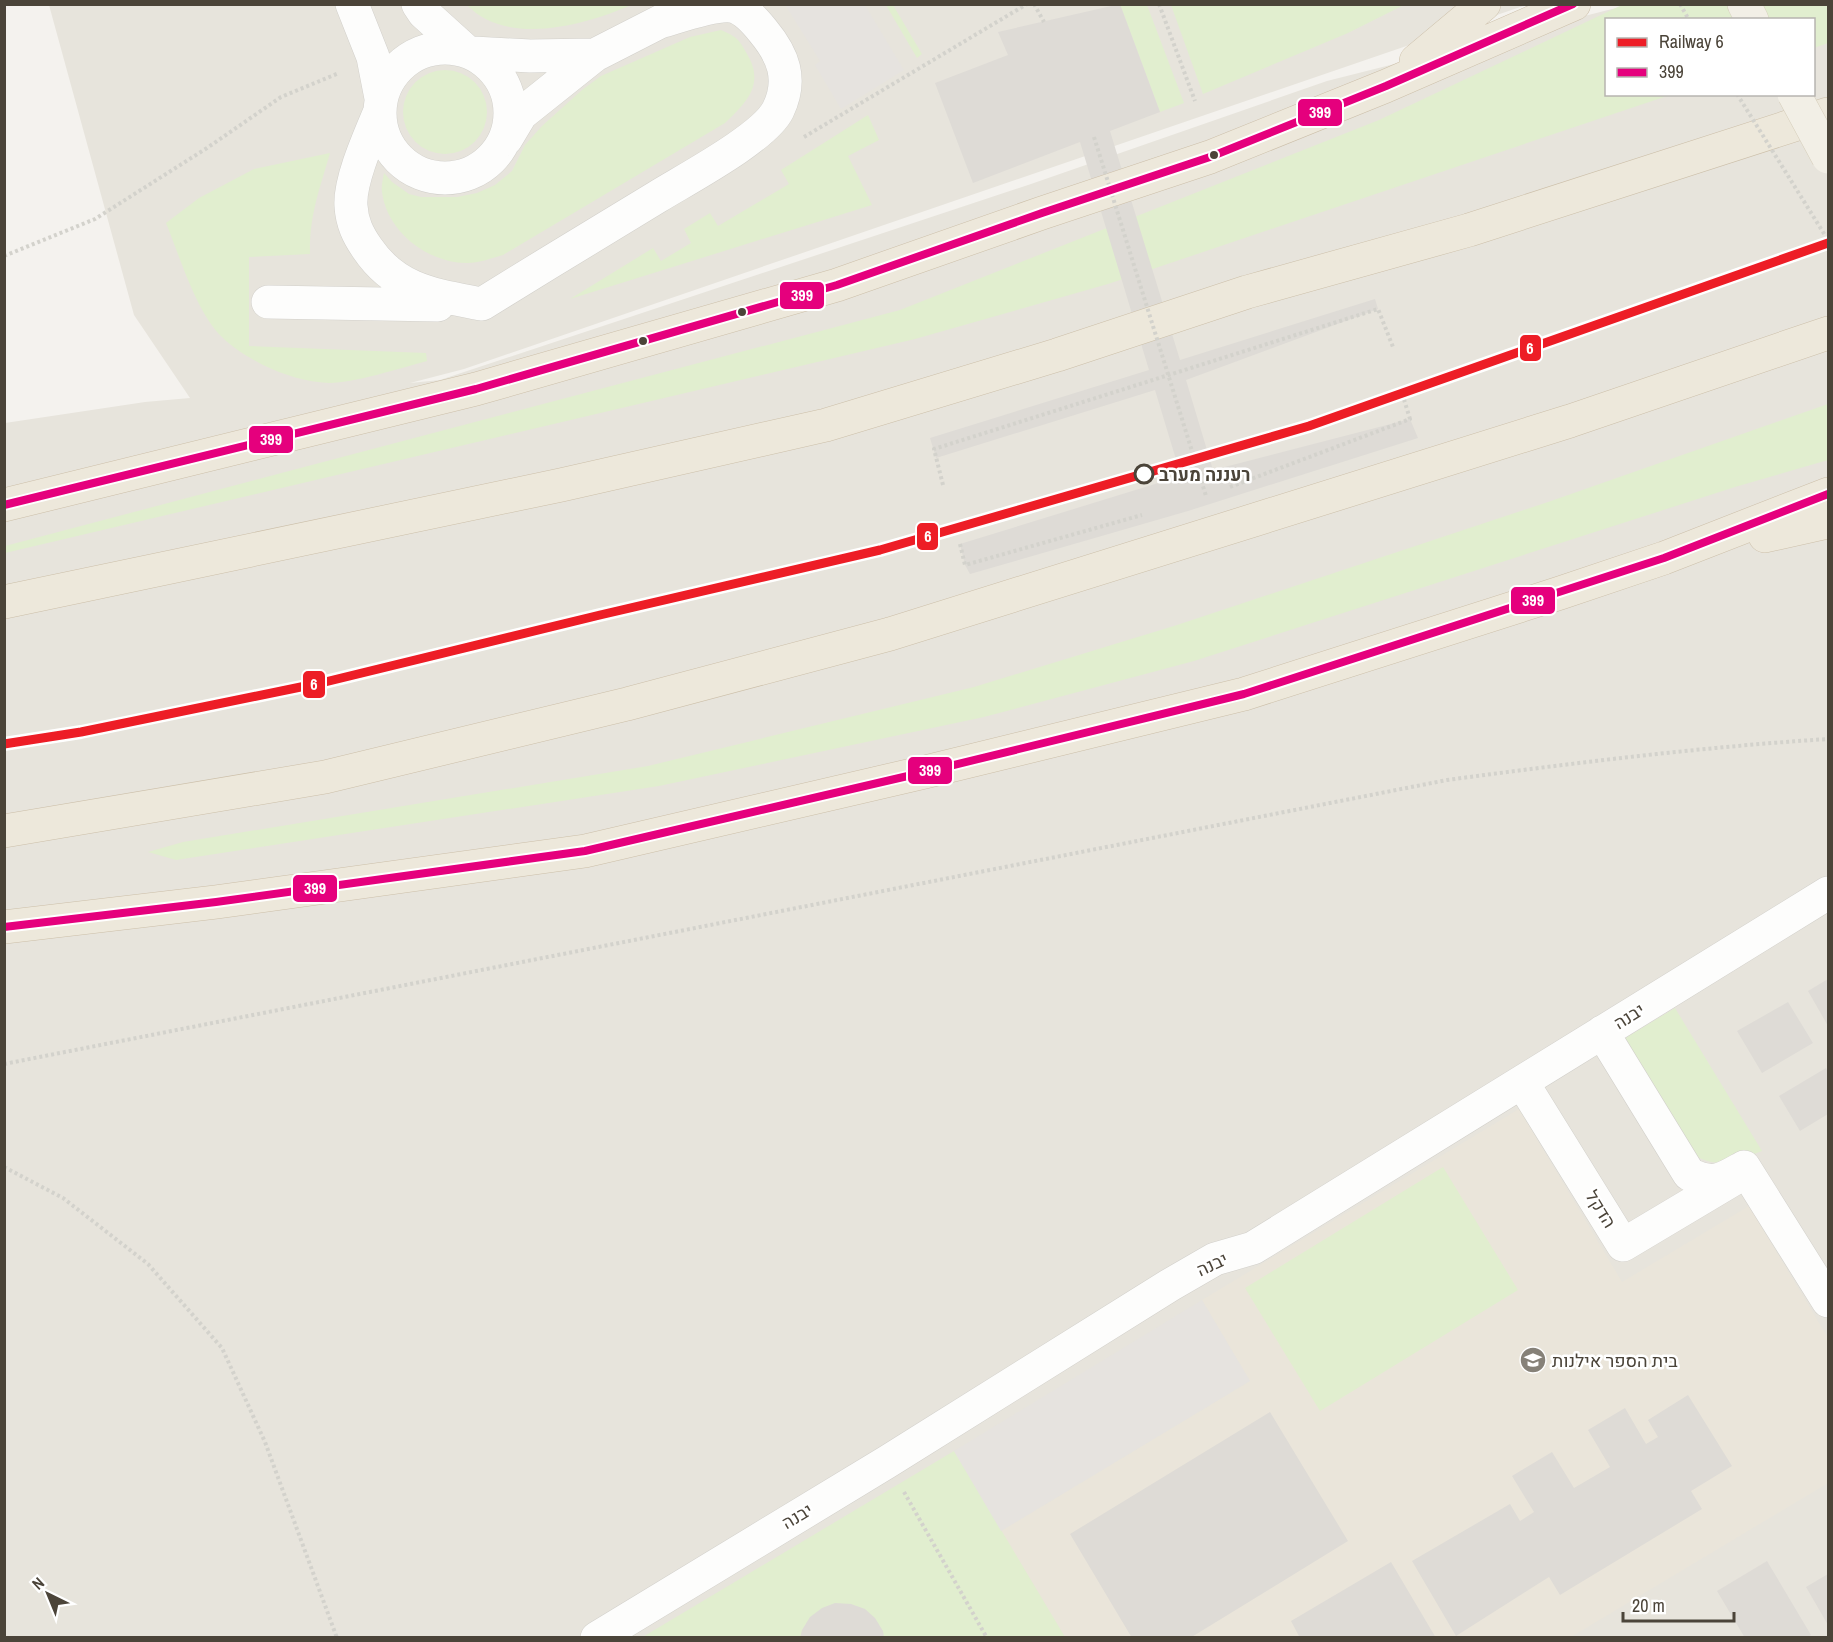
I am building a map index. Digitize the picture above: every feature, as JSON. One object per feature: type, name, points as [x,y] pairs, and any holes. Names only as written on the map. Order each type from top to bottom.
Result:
[{"type":"highway","points":[[1386,86],[1484,4]]},
{"type":"highway","points":[[4,505],[476,389],[837,285],[1210,157],[1386,86],[1574,4]]},
{"type":"highway","points":[[4,602],[537,490],[825,425],[1057,355],[1247,292],[1469,230],[1828,114]]},
{"type":"highway","points":[[4,831],[326,777],[627,704],[890,634],[1560,425],[1828,333]]},
{"type":"highway","points":[[4,927],[216,902],[585,851],[925,772],[1244,694],[1664,558],[1828,494]]},
{"type":"highway","points":[[1664,558],[1828,522]]},
{"type":"main road","points":[[1744,4],[1751,18]]},
{"type":"main road","points":[[1795,96],[1828,157]]},
{"type":"street","points":[[352,4],[373,57],[382,132],[392,152],[407,167],[427,176],[448,179],[469,174],[488,162],[502,146],[521,114],[595,55],[694,4]]},
{"type":"street","points":[[418,4],[424,13],[469,52],[491,66],[503,83],[510,104],[509,125],[502,146]]},
{"type":"street","points":[[268,302],[482,304],[724,156],[763,129],[778,111],[784,91],[786,69],[775,45],[751,17],[732,6],[707,9],[660,22]]},
{"type":"street","points":[[482,304],[431,294],[397,280],[375,259],[356,233],[350,205],[354,182],[390,78],[404,62],[423,52],[444,48],[530,56],[595,55]]},
{"type":"street","name":"יבנה","points":[[597,1638],[887,1462],[1170,1285],[1215,1259],[1253,1248],[1828,893]]},
{"type":"street","points":[[1602,1032],[1689,1174],[1704,1182],[1722,1179],[1745,1170],[1828,1301]]},
{"type":"street","name":"הדקל","points":[[1522,1082],[1623,1245],[1745,1170]]},
{"type":"path","points":[[801,139],[1027,4]]},
{"type":"path","points":[[1034,4],[1044,22]]},
{"type":"path","points":[[1159,4],[1195,101]]},
{"type":"path","points":[[1680,4],[1688,18]]},
{"type":"path","points":[[4,256],[95,219],[207,148],[281,97],[319,83],[373,57]]},
{"type":"path","points":[[891,79],[893,84]]},
{"type":"path","points":[[1738,96],[1828,240]]},
{"type":"path","points":[[1094,137],[1206,496]]},
{"type":"path","points":[[943,484],[934,449],[1378,309],[1393,347]]},
{"type":"path","points":[[1228,488],[1410,419],[1402,393]]},
{"type":"path","points":[[1195,500],[1217,492]]},
{"type":"path","points":[[960,544],[965,565],[1149,513]]},
{"type":"path","points":[[4,1064],[1447,780],[1626,756],[1759,743],[1828,739]]},
{"type":"path","points":[[4,1167],[63,1198],[148,1264],[222,1348],[265,1442],[337,1638]]},
{"type":"path","points":[[887,1462],[987,1638]]},
{"type":"shaded area","points":[[789,4],[865,5],[904,70],[841,109],[815,65],[820,61],[786,6]]},
{"type":"shaded area","points":[[49,5],[1526,5],[464,369],[410,383],[440,380],[1031,184],[1327,81],[1628,5],[1828,5],[1828,1637],[5,1638],[5,423],[145,402],[190,398],[134,315]]},
{"type":"shaded area","name":"בית הספר אילנות","points":[[1519,1109],[1622,1282],[1749,1206],[1828,1338],[1828,1483],[1571,1637],[1065,1637],[1001,1531],[1250,1381],[1202,1300]]},
{"type":"shaded area","points":[[1202,1300],[1250,1381],[1001,1531],[954,1451]]},
{"type":"green space","points":[[1171,4],[1404,5],[1348,33],[1203,94]]},
{"type":"green space","points":[[467,5],[631,5],[570,25],[525,29],[503,26],[484,18]]},
{"type":"green space","points":[[886,5],[893,5],[922,54],[917,58]]},
{"type":"green space","points":[[1120,5],[1147,5],[1184,103],[1160,112]]},
{"type":"green space","points":[[1622,5],[1828,5],[1828,43],[1815,48],[1815,18],[1605,18],[1605,96],[1667,96],[1108,284],[915,339],[5,553],[5,546],[900,310],[1379,120]]},
{"type":"green space","points":[[721,30],[739,42],[752,65],[754,74],[751,92],[733,115],[725,123],[503,255],[467,263],[438,258],[412,243],[392,220],[385,207],[382,192],[384,173],[409,194],[421,197],[457,197],[477,193],[495,185],[512,171],[525,145],[542,126],[601,76],[690,37]]},
{"type":"green space","points":[[437,70],[453,70],[469,77],[480,88],[487,104],[484,128],[475,142],[453,154],[437,154],[421,147],[410,136],[403,120],[403,104],[410,88],[421,77]]},
{"type":"green space","points":[[868,115],[879,140],[848,156],[872,205],[570,299],[653,248],[661,261],[691,243],[684,229],[710,213],[718,226],[789,184],[781,170]]},
{"type":"green space","points":[[330,153],[313,215],[310,254],[249,257],[249,346],[426,353],[427,361],[364,378],[329,383],[304,380],[271,369],[241,353],[222,337],[204,313],[197,299],[166,223],[199,198],[254,169]]},
{"type":"green space","points":[[1828,404],[1828,460],[1735,487],[1194,661],[984,717],[659,786],[176,860],[148,852],[183,842],[648,766],[974,687],[1177,625],[1551,501]]},
{"type":"green space","points":[[1675,1008],[1762,1151],[1735,1161],[1718,1163],[1692,1154],[1622,1040]]},
{"type":"green space","points":[[1443,1167],[1518,1290],[1320,1411],[1245,1288]]},
{"type":"green space","points":[[954,1451],[1065,1637],[641,1638]]},
{"type":"building","points":[[1120,4],[1160,112],[1110,131],[1180,360],[1375,299],[1378,309],[1186,380],[1213,470],[1410,419],[1418,438],[1188,511],[970,574],[965,565],[960,544],[1181,476],[1155,390],[936,458],[930,438],[1149,370],[1080,142],[973,183],[935,83],[1008,55],[998,32]]},
{"type":"building","points":[[1828,979],[1828,1026],[1808,991]]},
{"type":"building","points":[[1788,1002],[1813,1043],[1762,1073],[1737,1031]]},
{"type":"building","points":[[1826,1068],[1828,1072],[1828,1114],[1800,1131],[1779,1096]]},
{"type":"building","points":[[1688,1395],[1732,1466],[1691,1491],[1702,1509],[1560,1595],[1549,1577],[1456,1636],[1412,1561],[1510,1504],[1520,1521],[1534,1512],[1512,1476],[1552,1452],[1574,1488],[1610,1467],[1588,1430],[1625,1408],[1646,1444],[1658,1437],[1648,1420]]},
{"type":"building","points":[[1270,1412],[1348,1541],[1190,1638],[1132,1638],[1070,1534]]},
{"type":"building","points":[[1767,1561],[1811,1635],[1806,1638],[1745,1638],[1717,1591]]},
{"type":"building","points":[[1391,1562],[1436,1638],[1300,1638],[1291,1621]]},
{"type":"building","points":[[1828,1574],[1828,1625],[1806,1587]]},
{"type":"building","points":[[835,1603],[851,1604],[865,1609],[875,1618],[883,1631],[884,1638],[800,1638],[810,1617],[822,1608]]},
{"type":"rail line","name":"6","points":[[4,744],[81,732],[325,682],[880,550],[1309,426],[1828,243]]},
{"type":"transit line","name":"399","points":[[4,505],[476,389],[837,285],[1210,157],[1386,86],[1573,4]]},
{"type":"transit line","name":"399","points":[[4,927],[216,902],[585,851],[925,772],[1244,694],[1664,558],[1828,494]]},
{"type":"place","name":"רעננה מערב","points":[[1144,474]]},
{"type":"place","name":"בית הספר אילנות","points":[[1533,1360]]}]
